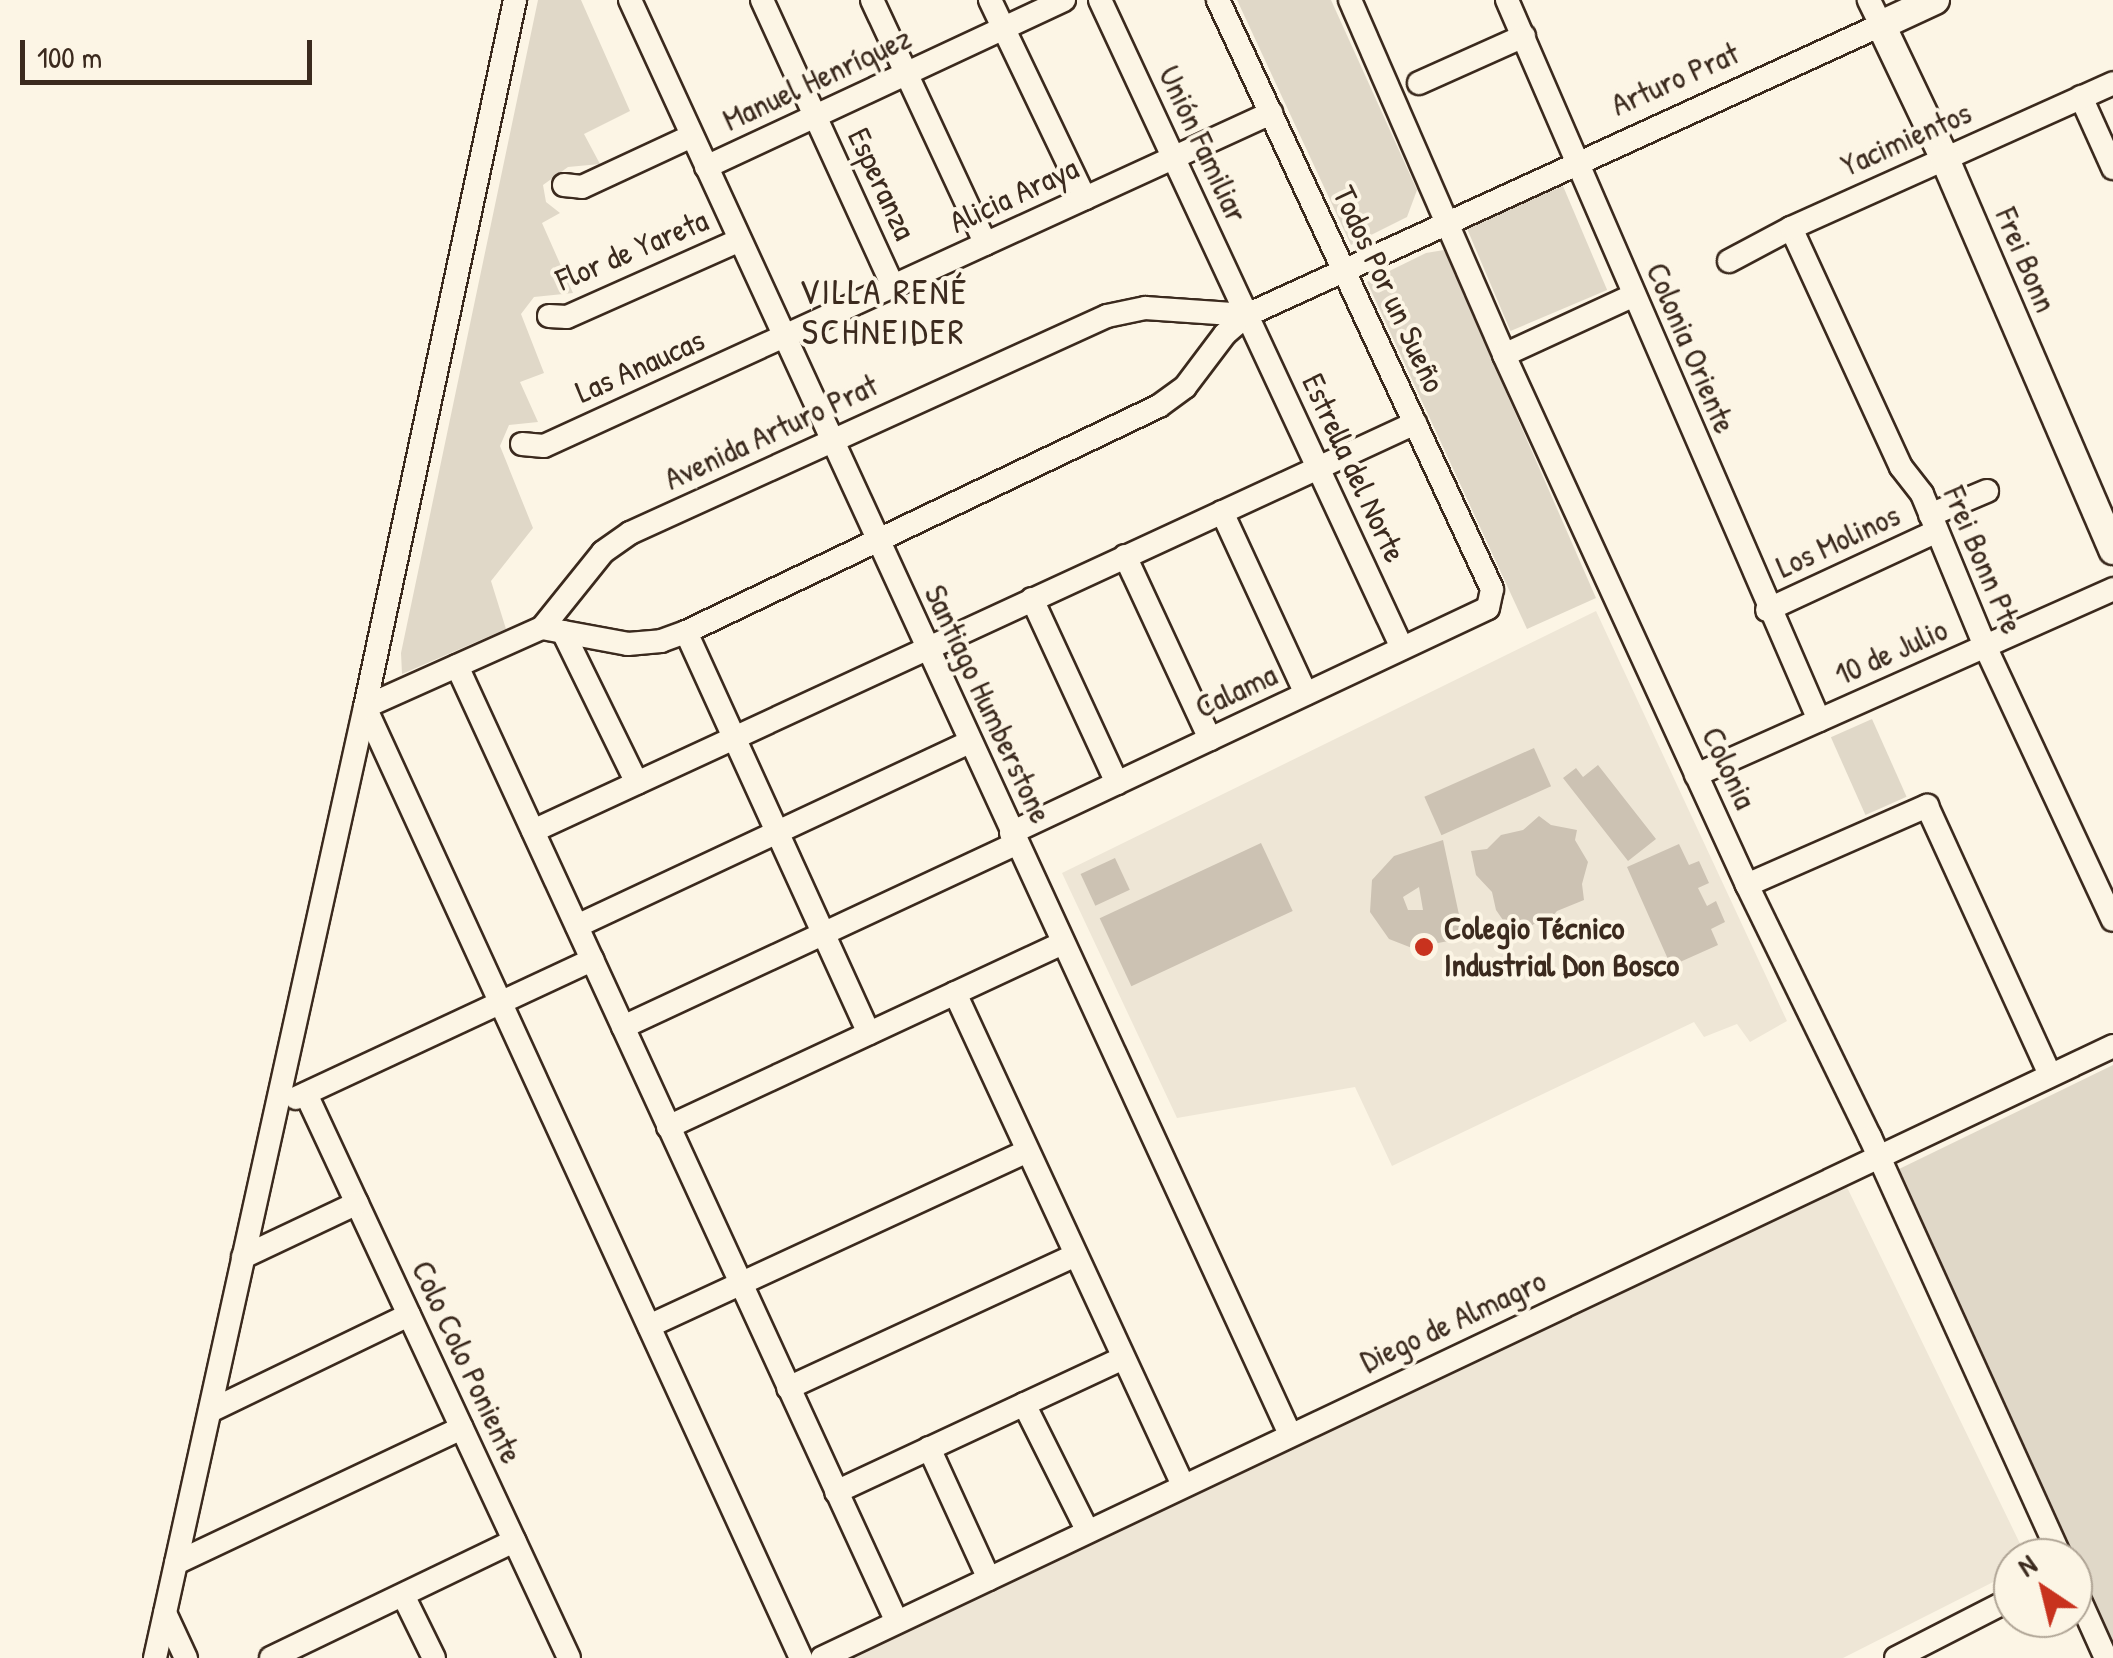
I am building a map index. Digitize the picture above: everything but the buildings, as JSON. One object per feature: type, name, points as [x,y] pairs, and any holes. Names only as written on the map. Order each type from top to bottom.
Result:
[{"type":"main road","name":"Arturo Prat","points":[[1875,12],[1935,0]]},
{"type":"main road","name":"Frei Bonn","points":[[1875,12],[1944,157],[2113,550]]},
{"type":"street","points":[[155,1658],[365,708],[515,0]]},
{"type":"street","name":"Santiago Humberstone","points":[[630,0],[1290,1434]]},
{"type":"street","name":"Esperanza","points":[[762,0],[894,286]]},
{"type":"street","points":[[872,0],[986,244]]},
{"type":"street","points":[[990,0],[1085,198]]},
{"type":"street","name":"Manuel Henríquez","points":[[706,166],[1064,0]]},
{"type":"street","name":"Unión Familiar","points":[[1100,0],[1247,315]]},
{"type":"street","name":"Todos Por un Sueño","points":[[1218,0],[1492,589],[1488,608]]},
{"type":"street","name":"Colonia","points":[[1350,0],[1504,355],[2052,1538]]},
{"type":"street","name":"Colonia Oriente","points":[[1508,0],[1767,610],[1819,720]]},
{"type":"street","name":"Arturo Prat","points":[[1444,222],[1578,161],[1875,12]]},
{"type":"street","points":[[1419,83],[1524,36]]},
{"type":"street","name":"Yacimientos","points":[[1728,261],[1944,157],[2113,83]]},
{"type":"street","points":[[2081,97],[2113,168]]},
{"type":"street","name":"Alicia Araya","points":[[784,336],[1270,112]]},
{"type":"street","points":[[564,185],[582,187],[692,136]]},
{"type":"street","points":[[553,630],[628,644],[660,641],[686,632],[1159,406],[1186,387],[1225,334],[1247,315],[1444,222]]},
{"type":"street","name":"Frei Bonn Pte","points":[[1791,228],[1901,467],[1922,494],[1984,646],[2108,894],[2113,920]]},
{"type":"street","name":"Flor de Yareta","points":[[549,316],[568,317],[740,240]]},
{"type":"street","points":[[1504,355],[1632,296]]},
{"type":"street","name":"Avenida Arturo Prat","points":[[365,708],[458,666],[553,630],[604,552],[630,533],[1108,316],[1146,308],[1247,315]]},
{"type":"street","name":"Estrella del Norte","points":[[1247,315],[1402,648]]},
{"type":"street","name":"Las Anaucas","points":[[522,444],[544,446],[784,336]]},
{"type":"street","points":[[533,831],[1415,423]]},
{"type":"street","name":"Los Molinos","points":[[1767,610],[1987,492]]},
{"type":"street","points":[[1222,512],[1306,694]]},
{"type":"street","points":[[1124,556],[1210,739]]},
{"type":"street","name":"10 de Julio","points":[[1696,774],[2113,590]]},
{"type":"street","points":[[1032,599],[1116,783]]},
{"type":"street","name":"Calama","points":[[623,1027],[823,934],[1116,783],[1488,608]]},
{"type":"street","points":[[553,630],[636,783]]},
{"type":"street","points":[[686,632],[868,1033]]},
{"type":"street","points":[[458,666],[897,1622]]},
{"type":"street","points":[[365,708],[801,1658]]},
{"type":"street","points":[[576,926],[970,742]]},
{"type":"street","points":[[1747,885],[1927,806],[2050,1075]]},
{"type":"street","points":[[668,1126],[1062,943]]},
{"type":"street","points":[[277,1107],[592,960]]},
{"type":"street","points":[[955,993],[1183,1486]]},
{"type":"street","name":"Diego de Almagro","points":[[822,1658],[2113,1046]]},
{"type":"street","name":"Colo Colo Poniente","points":[[306,1094],[569,1658]]},
{"type":"street","points":[[649,1326],[1028,1150]]},
{"type":"street","points":[[243,1258],[357,1204]]},
{"type":"street","points":[[788,1388],[1076,1255]]},
{"type":"street","points":[[210,1411],[409,1315]]},
{"type":"street","points":[[836,1492],[1123,1358]]},
{"type":"street","points":[[1024,1404],[1087,1530]]},
{"type":"street","points":[[176,1563],[462,1428]]},
{"type":"street","points":[[929,1448],[989,1579]]},
{"type":"street","points":[[271,1658],[514,1542]]},
{"type":"street","points":[[403,1595],[434,1658]]},
{"type":"street","points":[[1896,1658],[1993,1608]]},
{"type":"street","points":[[165,1614],[186,1658]]},
{"type":"street","points":[[2093,1629],[2106,1658]]},
{"type":"shaded area","points":[[538,0],[581,0],[630,111],[584,134],[600,164],[568,167],[543,185],[546,202],[560,213],[542,223],[573,293],[534,297],[521,314],[544,373],[520,382],[538,422],[509,425],[500,446],[533,528],[491,581],[506,629],[402,674],[401,653]]},
{"type":"shaded area","points":[[1237,0],[1331,0],[1417,190],[1407,217],[1351,245]]},
{"type":"shaded area","points":[[1563,186],[1607,290],[1510,331],[1466,227]]},
{"type":"shaded area","points":[[1444,250],[1596,598],[1527,629],[1367,282],[1426,253]]},
{"type":"shaded area","name":"Colegio Técnico Industrial Don Bosco","points":[[1596,611],[1787,1021],[1750,1042],[1737,1024],[1704,1037],[1694,1022],[1392,1166],[1355,1087],[1177,1118],[1062,873]]},
{"type":"shaded area","points":[[1872,719],[1907,797],[1865,815],[1831,737]]},
{"type":"shaded area","points":[[2113,1065],[2113,1658],[2093,1613],[2093,1538],[2059,1538],[1897,1170]]},
{"type":"shaded area","points":[[1843,1179],[2017,1538],[1993,1538],[1993,1582],[1843,1658],[843,1658]]},
{"type":"place","name":"Colegio Técnico Industrial Don Bosco","points":[[1424,947]]},
{"type":"district","name":"VILLA RENÉ SCHNEIDER","points":[[884,312]]}]
